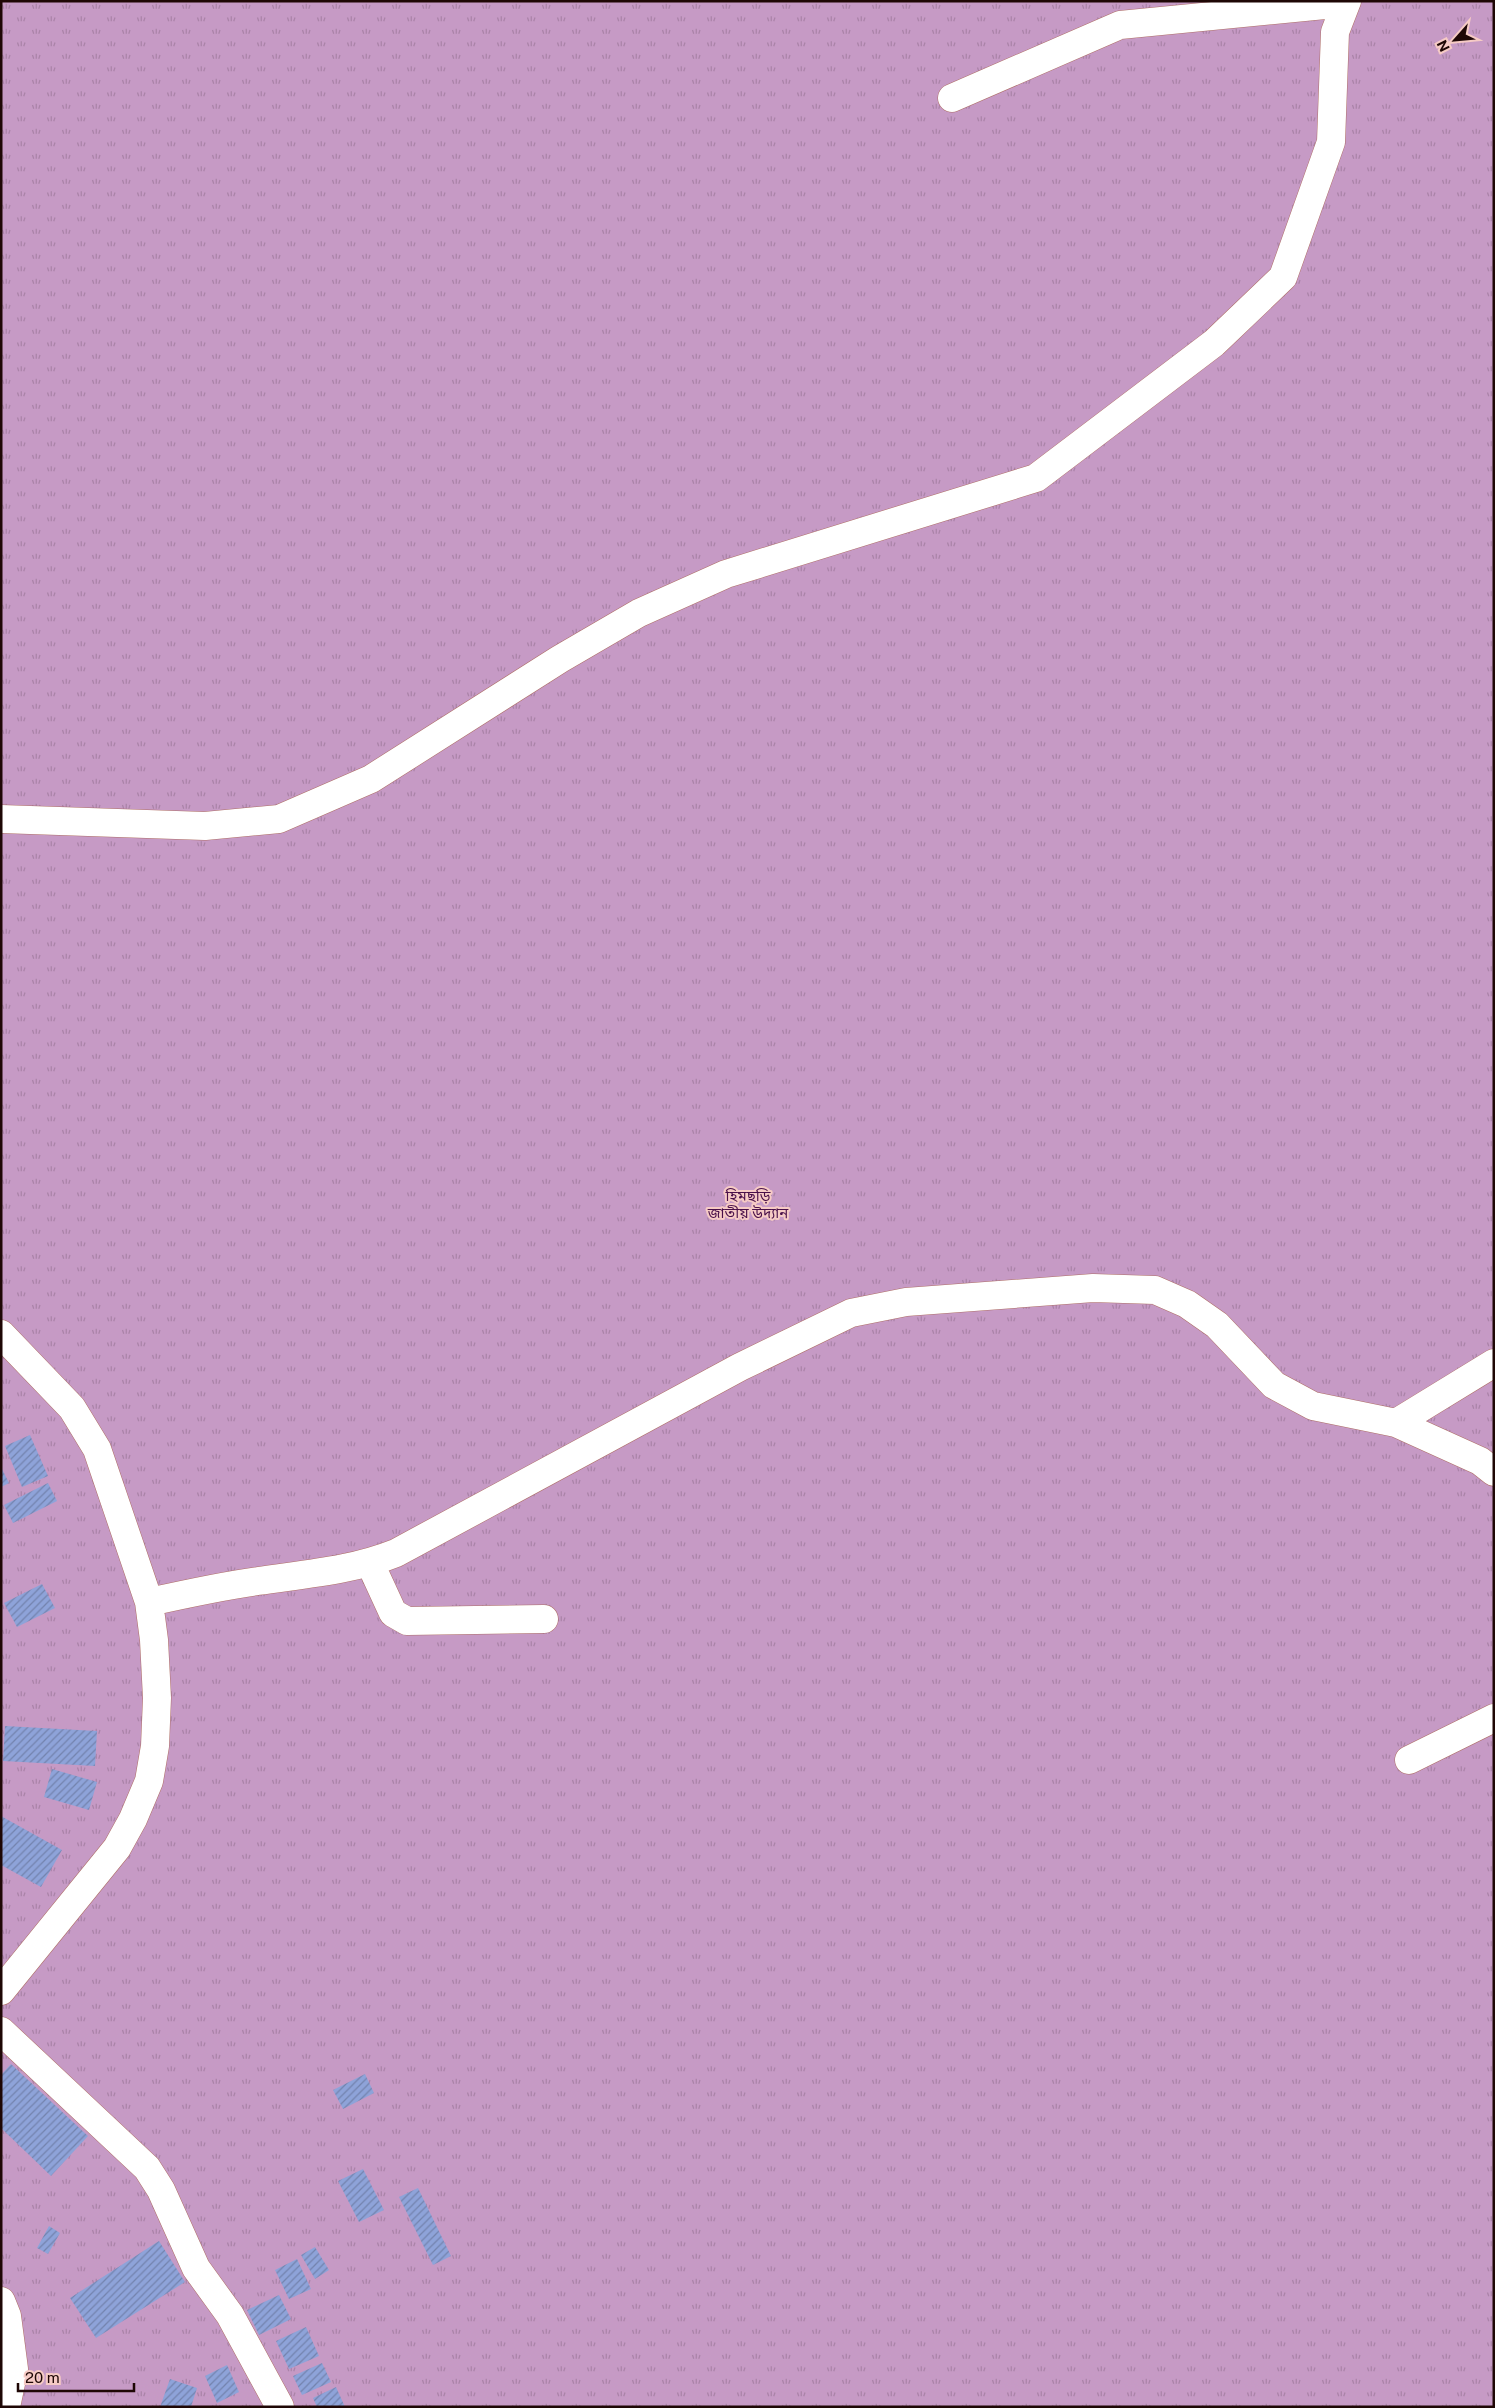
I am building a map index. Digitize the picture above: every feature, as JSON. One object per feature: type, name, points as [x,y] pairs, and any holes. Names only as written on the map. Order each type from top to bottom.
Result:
[{"type":"street","points":[[1,819],[205,826],[279,819],[371,780],[560,659],[639,613],[726,574],[1036,478],[1214,343],[1283,277],[1331,142],[1335,32],[1346,2],[1120,25],[952,98]]},
{"type":"street","points":[[149,1602],[258,1581],[324,1573],[370,1563],[396,1553],[569,1457],[797,1337],[851,1313],[906,1302],[1093,1288],[1155,1290],[1186,1304],[1217,1325],[1274,1385],[1312,1406],[1396,1422],[1480,1461],[1494,1472]]},
{"type":"street","points":[[1,1334],[72,1408],[97,1449],[149,1602],[154,1640],[157,1698],[155,1746],[149,1781],[117,1848],[1,1991]]},
{"type":"street","points":[[1396,1422],[1494,1363]]},
{"type":"street","points":[[370,1563],[393,1613],[407,1621],[544,1620]]},
{"type":"street","points":[[1409,1760],[1494,1718]]},
{"type":"street","points":[[1,2031],[147,2168],[161,2190],[196,2268],[230,2316],[280,2407]]},
{"type":"street","points":[[1,2302],[7,2316],[14,2369],[6,2407]]},
{"type":"green space","name":"হিমছড়ি জাতীয় উদ্যান","points":[[1,1],[1494,1],[1494,2407],[1,2407]]},
{"type":"building","points":[[30,1435],[48,1476],[22,1487],[5,1446]]},
{"type":"building","points":[[1,1467],[9,1483],[1,1487]]},
{"type":"building","points":[[48,1483],[57,1501],[13,1523],[4,1505]]},
{"type":"building","points":[[42,1584],[55,1608],[17,1627],[4,1603]]},
{"type":"building","points":[[5,1726],[97,1731],[95,1766],[3,1761]]},
{"type":"building","points":[[52,1769],[97,1782],[89,1810],[44,1797]]},
{"type":"building","points":[[1,1816],[62,1850],[41,1887],[1,1865]]},
{"type":"building","points":[[11,2064],[88,2136],[51,2176],[1,2128],[1,2075]]},
{"type":"building","points":[[365,2074],[374,2093],[343,2109],[333,2090]]},
{"type":"building","points":[[363,2169],[384,2210],[359,2222],[338,2181]]},
{"type":"building","points":[[418,2188],[451,2256],[433,2265],[399,2197]]},
{"type":"building","points":[[49,2226],[60,2233],[48,2254],[37,2248]]},
{"type":"building","points":[[159,2241],[185,2282],[96,2338],[70,2298]]},
{"type":"building","points":[[315,2247],[329,2270],[315,2279],[301,2255]]},
{"type":"building","points":[[297,2259],[311,2289],[289,2299],[275,2270]]},
{"type":"building","points":[[279,2295],[291,2319],[259,2335],[247,2310]]},
{"type":"building","points":[[306,2327],[319,2356],[289,2369],[276,2341]]},
{"type":"building","points":[[322,2363],[331,2382],[302,2395],[293,2376]]},
{"type":"building","points":[[227,2365],[239,2392],[217,2403],[205,2376]]},
{"type":"building","points":[[170,2379],[197,2388],[191,2407],[160,2407]]},
{"type":"building","points":[[336,2387],[345,2407],[317,2407],[313,2398]]}]
